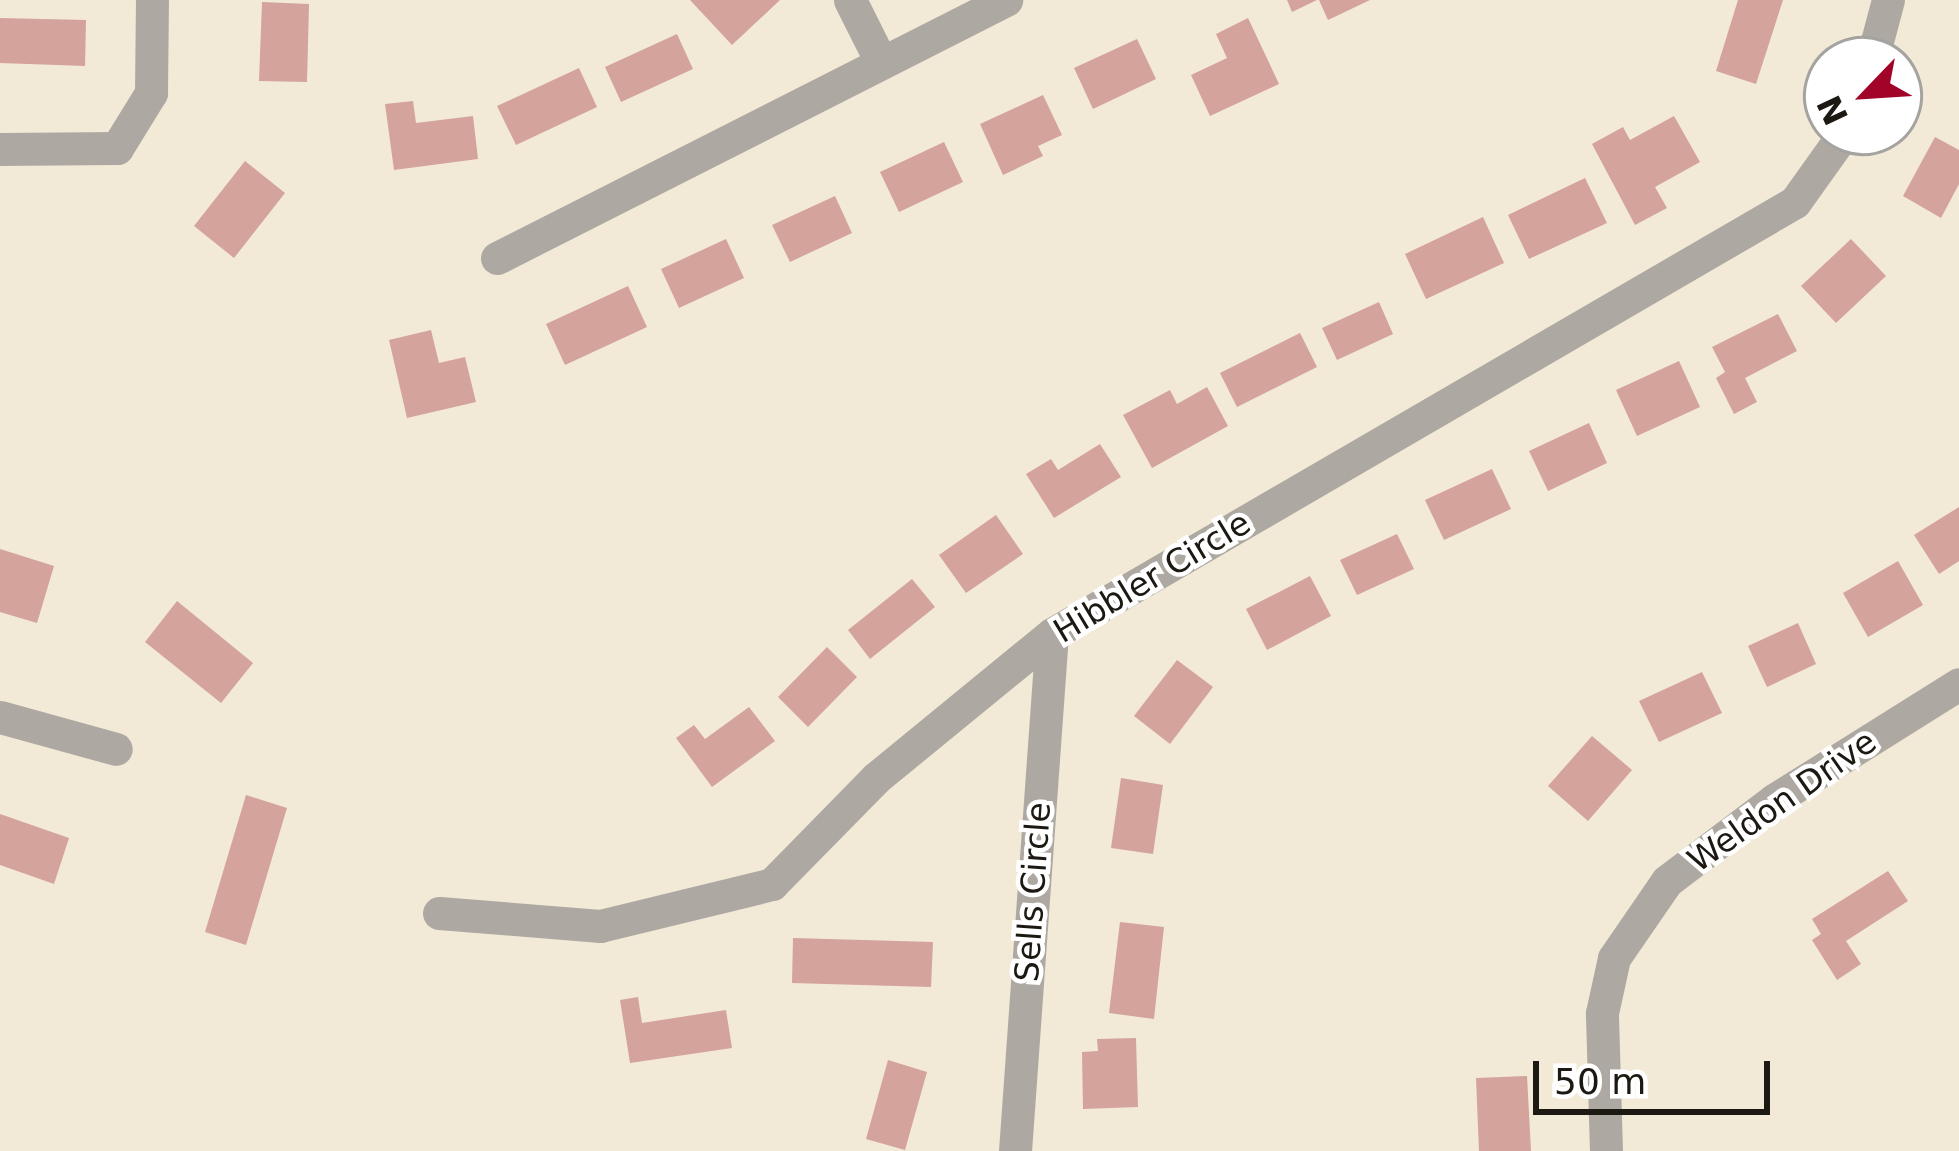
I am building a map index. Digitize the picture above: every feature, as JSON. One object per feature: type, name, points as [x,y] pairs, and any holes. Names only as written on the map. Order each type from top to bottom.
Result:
[{"type":"street","points":[[0,149],[117,148],[152,93],[152,0]]},
{"type":"street","points":[[850,0],[880,60]]},
{"type":"street","points":[[497,258],[1006,0]]},
{"type":"street","points":[[1878,36],[1888,0]]},
{"type":"street","name":"Hibbler Circle","points":[[439,913],[600,926],[772,884],[876,778],[1052,634],[1795,202],[1828,156]]},
{"type":"street","name":"Sells Circle","points":[[1015,1151],[1052,634]]},
{"type":"street","name":"Weldon Drive","points":[[1606,1151],[1602,1013],[1614,958],[1667,881],[1774,800],[1959,684]]},
{"type":"street","points":[[0,717],[116,749]]},
{"type":"building","points":[[690,0],[780,0],[732,45]]},
{"type":"building","points":[[1287,0],[1317,0],[1292,12]]},
{"type":"building","points":[[1319,0],[1370,0],[1328,20]]},
{"type":"building","points":[[1738,0],[1783,0],[1756,84],[1716,71]]},
{"type":"building","points":[[262,2],[309,4],[307,82],[259,81]]},
{"type":"building","points":[[0,18],[86,20],[85,66],[0,63]]},
{"type":"building","points":[[1248,18],[1279,84],[1210,116],[1191,75],[1227,58],[1216,34]]},
{"type":"building","points":[[677,34],[693,69],[621,102],[605,67]]},
{"type":"building","points":[[1137,39],[1156,79],[1093,109],[1074,68]]},
{"type":"building","points":[[579,68],[597,107],[516,145],[497,106]]},
{"type":"building","points":[[1043,95],[1062,135],[1038,146],[1043,156],[1003,175],[980,124]]},
{"type":"building","points":[[413,101],[416,123],[473,116],[478,159],[394,170],[385,104]]},
{"type":"building","points":[[1674,116],[1700,162],[1655,187],[1667,208],[1635,225],[1592,144],[1623,127],[1630,140]]},
{"type":"building","points":[[1935,137],[1959,150],[1959,184],[1941,218],[1903,196]]},
{"type":"building","points":[[944,142],[963,182],[899,212],[880,172]]},
{"type":"building","points":[[245,161],[285,193],[234,258],[194,226]]},
{"type":"building","points":[[1585,178],[1607,223],[1529,259],[1508,215]]},
{"type":"building","points":[[835,196],[852,233],[790,262],[772,225]]},
{"type":"building","points":[[1483,217],[1504,263],[1426,299],[1405,254]]},
{"type":"building","points":[[726,239],[744,278],[679,308],[661,269]]},
{"type":"building","points":[[1851,239],[1886,276],[1836,323],[1801,286]]},
{"type":"building","points":[[628,286],[647,327],[565,365],[546,324]]},
{"type":"building","points":[[1379,302],[1393,334],[1337,360],[1322,328]]},
{"type":"building","points":[[1778,314],[1797,351],[1745,378],[1757,402],[1734,414],[1716,378],[1725,372],[1712,347]]},
{"type":"building","points":[[431,330],[439,363],[465,357],[476,402],[407,418],[389,340]]},
{"type":"building","points":[[1300,333],[1317,367],[1237,407],[1220,373]]},
{"type":"building","points":[[1679,361],[1700,407],[1637,436],[1616,390]]},
{"type":"building","points":[[1207,387],[1228,426],[1152,468],[1123,415],[1170,390],[1177,404]]},
{"type":"building","points":[[1589,423],[1607,463],[1548,491],[1529,451]]},
{"type":"building","points":[[1100,444],[1121,477],[1054,518],[1026,474],[1051,459],[1058,470]]},
{"type":"building","points":[[1492,469],[1511,509],[1444,540],[1425,500]]},
{"type":"building","points":[[1959,507],[1959,561],[1939,574],[1914,535]]},
{"type":"building","points":[[996,515],[1023,554],[966,593],[939,555]]},
{"type":"building","points":[[1397,534],[1414,569],[1357,595],[1340,560]]},
{"type":"building","points":[[0,549],[54,566],[37,623],[0,612]]},
{"type":"building","points":[[1898,561],[1923,605],[1868,637],[1843,593]]},
{"type":"building","points":[[1310,576],[1331,616],[1267,650],[1246,609]]},
{"type":"building","points":[[912,579],[935,607],[870,659],[848,630]]},
{"type":"building","points":[[177,601],[253,663],[221,703],[145,642]]},
{"type":"building","points":[[1798,623],[1816,664],[1767,687],[1748,646]]},
{"type":"building","points":[[827,647],[857,677],[808,727],[778,697]]},
{"type":"building","points":[[1177,660],[1213,687],[1170,744],[1134,716]]},
{"type":"building","points":[[1702,672],[1722,713],[1659,742],[1639,701]]},
{"type":"building","points":[[749,707],[775,741],[712,787],[676,738],[694,725],[705,739]]},
{"type":"building","points":[[1592,736],[1632,770],[1588,821],[1548,786]]},
{"type":"building","points":[[1121,778],[1163,785],[1153,854],[1111,848]]},
{"type":"building","points":[[246,795],[287,808],[246,945],[205,932]]},
{"type":"building","points":[[0,814],[69,838],[54,884],[0,865]]},
{"type":"building","points":[[1888,871],[1908,901],[1846,941],[1861,964],[1837,980],[1812,940],[1821,934],[1812,919]]},
{"type":"building","points":[[1120,922],[1164,927],[1154,1019],[1109,1013]]},
{"type":"building","points":[[793,938],[933,942],[931,987],[792,983]]},
{"type":"building","points":[[638,997],[642,1023],[726,1010],[732,1048],[630,1063],[620,1000]]},
{"type":"building","points":[[1136,1038],[1138,1107],[1083,1109],[1082,1052],[1098,1051],[1097,1039]]},
{"type":"building","points":[[888,1060],[927,1072],[905,1150],[866,1139]]},
{"type":"building","points":[[1527,1076],[1531,1151],[1479,1151],[1476,1078]]}]
